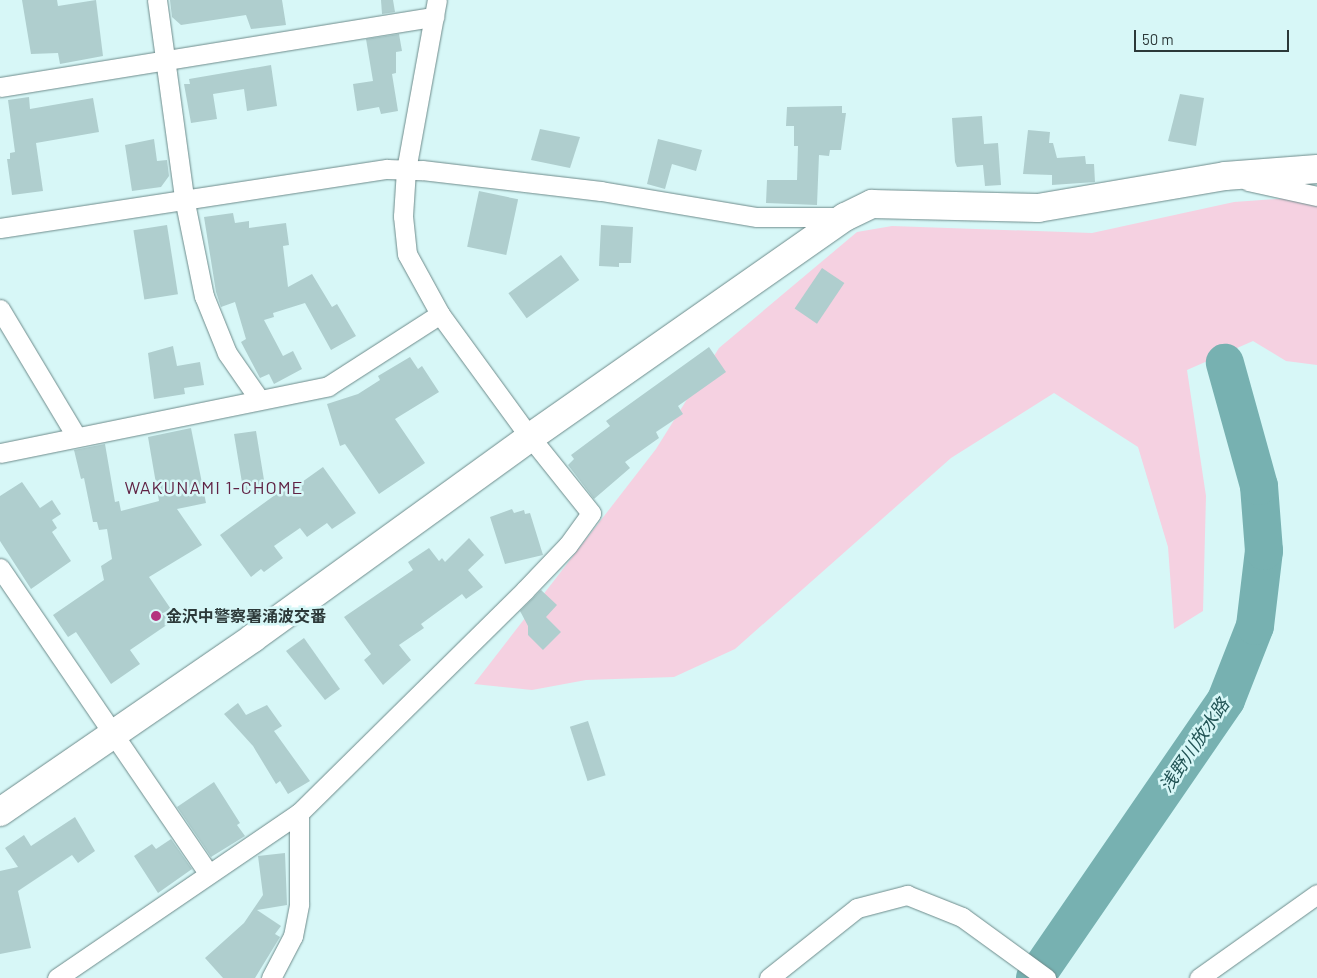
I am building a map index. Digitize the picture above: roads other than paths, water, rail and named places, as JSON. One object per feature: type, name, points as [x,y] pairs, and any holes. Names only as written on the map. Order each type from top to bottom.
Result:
[{"type":"street","points":[[157,0],[184,198],[204,296],[227,353],[259,399]]},
{"type":"street","points":[[0,87],[165,60],[436,9],[406,170],[403,216],[407,254],[440,314],[523,428],[532,436],[591,513],[568,545],[525,590],[299,813],[56,978]]},
{"type":"street","points":[[0,228],[184,198],[387,169],[601,191],[757,217],[845,217]]},
{"type":"street","points":[[0,812],[253,638],[532,436],[845,217],[872,204],[1038,208],[1129,190],[1225,176],[1317,169]]},
{"type":"street","points":[[1225,176],[1317,196]]},
{"type":"street","points":[[0,309],[76,436]]},
{"type":"street","points":[[0,453],[328,386],[440,314]]},
{"type":"street","points":[[0,568],[112,735],[208,873]]},
{"type":"street","points":[[271,978],[293,936],[299,904],[299,813]]},
{"type":"street","points":[[1199,978],[1317,894]]},
{"type":"street","points":[[769,978],[858,908],[907,895],[962,917],[1003,944],[1046,978]]},
{"type":"waterway","name":"浅野川放水路","points":[[1035,978],[1226,700],[1255,626],[1264,551],[1259,486],[1225,363]]},
{"type":"place","name":"金沢中警察署涌波交番","points":[[156,616]]},
{"type":"district","name":"WAKUNAMI 1-CHOME","points":[[214,487]]}]
